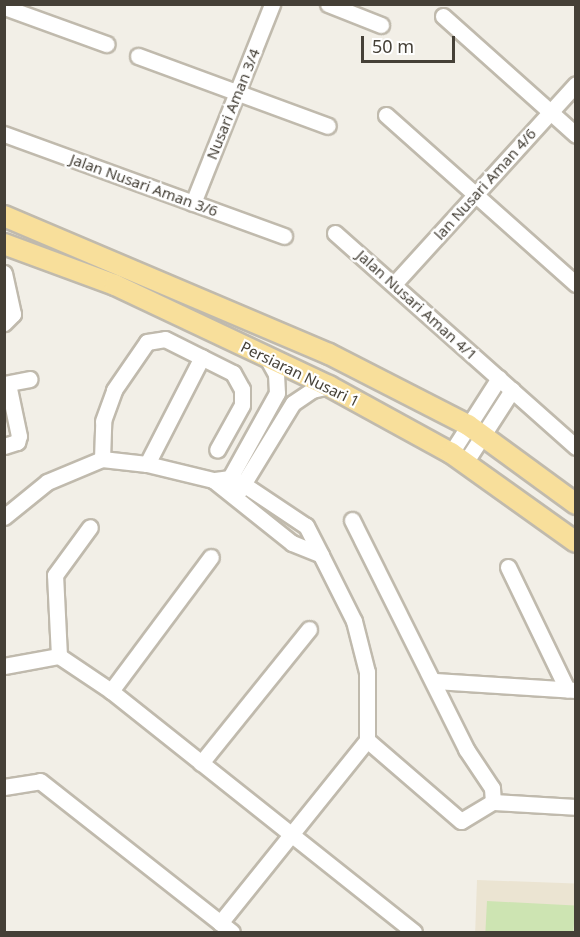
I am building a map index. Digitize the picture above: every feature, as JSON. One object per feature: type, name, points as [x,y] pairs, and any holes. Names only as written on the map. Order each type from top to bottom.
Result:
[{"type":"main road","name":"Persiaran Nusari 1","points":[[4,216],[329,354],[474,430],[576,504]]},
{"type":"main road","name":"Persiaran Nusari 1","points":[[4,244],[115,285],[329,386],[458,458],[576,542]]},
{"type":"street","name":"Nusari Aman 3/4","points":[[193,203],[272,4]]},
{"type":"street","points":[[328,4],[381,25]]},
{"type":"street","points":[[5,6],[106,44]]},
{"type":"street","points":[[443,16],[576,135]]},
{"type":"street","points":[[138,56],[328,126]]},
{"type":"street","name":"lan Nusari Aman 4/6","points":[[394,284],[576,84]]},
{"type":"street","points":[[386,115],[477,193],[576,284]]},
{"type":"street","name":"Jalan Nusari Aman 3/6","points":[[4,134],[284,236]]},
{"type":"street","name":"Jalan Nusari Aman 4/1","points":[[335,233],[512,390]]},
{"type":"street","points":[[4,273],[13,314],[4,323]]},
{"type":"street","points":[[102,459],[103,421],[114,390],[147,342],[165,339],[233,373],[242,389],[242,405],[217,450]]},
{"type":"street","points":[[229,486],[277,393],[276,374],[266,356]]},
{"type":"street","points":[[147,464],[202,357]]},
{"type":"street","points":[[458,458],[499,378]]},
{"type":"street","points":[[4,446],[17,442],[18,436],[6,384],[30,379]]},
{"type":"street","points":[[229,486],[293,402],[312,390],[329,386]]},
{"type":"street","points":[[474,430],[512,390],[576,447]]},
{"type":"street","points":[[4,517],[47,482],[102,459],[147,464],[229,486],[306,526],[354,621],[366,672],[367,740],[292,834],[226,928],[40,781],[4,787]]},
{"type":"street","points":[[229,486],[292,543],[321,555]]},
{"type":"street","points":[[352,520],[435,681],[466,749],[492,788],[493,802]]},
{"type":"street","points":[[59,656],[55,575],[90,527]]},
{"type":"street","points":[[111,691],[211,557]]},
{"type":"street","points":[[507,567],[571,690]]},
{"type":"street","points":[[201,763],[309,629]]},
{"type":"street","points":[[4,666],[59,656],[111,691],[414,933]]},
{"type":"street","points":[[435,681],[571,690]]},
{"type":"street","points":[[367,740],[461,821],[493,802],[576,807]]},
{"type":"shaded area","points":[[477,880],[575,883],[573,932],[475,932]]},
{"type":"green space","points":[[487,901],[575,906],[573,932],[485,932]]}]
